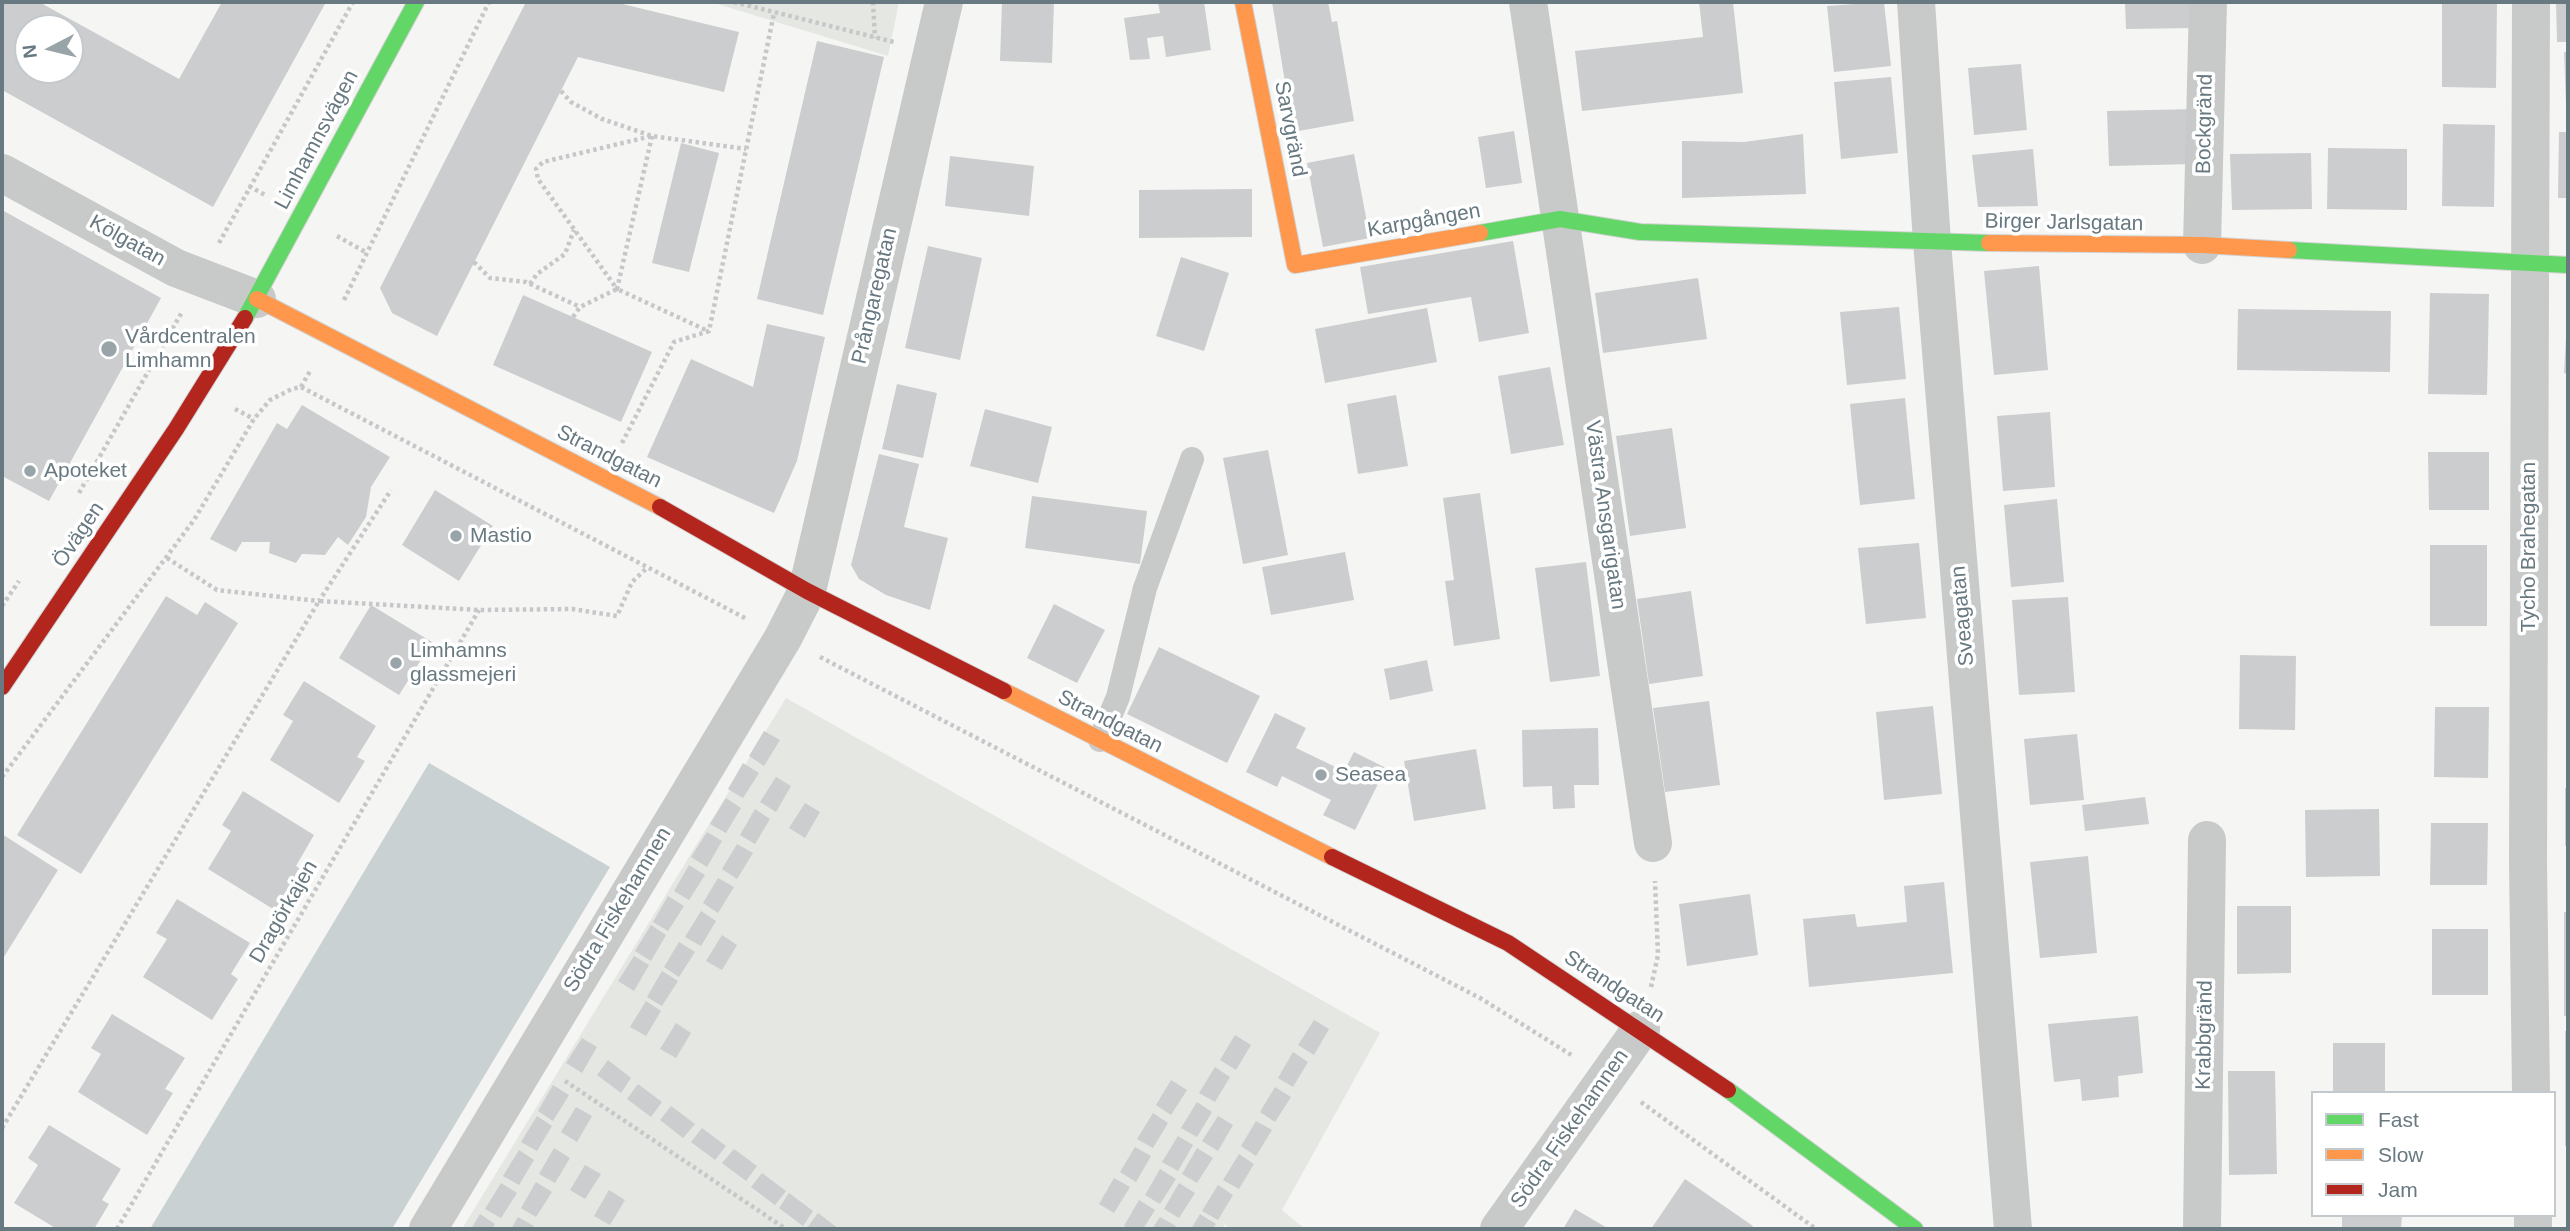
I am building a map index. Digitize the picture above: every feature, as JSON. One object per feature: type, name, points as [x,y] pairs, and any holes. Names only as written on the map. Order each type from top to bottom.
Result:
[{"type":"street","name":"Limhamnsvägen","points":[[257,299],[416,2]]},
{"type":"street","name":"Prångaregatan","points":[[807,591],[944,2]]},
{"type":"street","name":"Sarvgränd","points":[[1244,2],[1294,265]]},
{"type":"street","name":"Västra Ansgarigatan","points":[[1528,2],[1653,843]]},
{"type":"street","name":"Sveagatan","points":[[1916,2],[1932,242],[2013,1229]]},
{"type":"street","name":"Bockgränd","points":[[2202,245],[2208,2]]},
{"type":"street","name":"Tycho Brahegatan","points":[[2531,2],[2528,862],[2531,1091]]},
{"type":"street","name":"Kölgatan","points":[[2,173],[200,279],[257,299]]},
{"type":"street","name":"Karpgången","points":[[1294,265],[1560,219]]},
{"type":"street","name":"Birger Jarlsgatan","points":[[1560,219],[1640,232],[1932,242],[2202,245],[2568,265]]},
{"type":"street","name":"Strandgatan","points":[[257,299],[674,514],[807,591],[1374,879],[1508,943],[1735,1094],[1914,1229]]},
{"type":"street","name":"Övägen","points":[[2,687],[176,429],[257,299]]},
{"type":"street","name":"Södra Fiskehamnen","points":[[428,1229],[783,638],[807,591]]},
{"type":"street","name":"Krabbgränd","points":[[2202,1229],[2207,840]]},
{"type":"street","name":"Södra Fiskehamnen","points":[[1499,1229],[1641,1029]]},
{"type":"lane","points":[[1100,740],[1118,697],[1145,587],[1192,459]]},
{"type":"path","points":[[73,502],[155,365],[353,2]]},
{"type":"path","points":[[301,387],[489,2]]},
{"type":"path","points":[[734,2],[932,51]]},
{"type":"path","points":[[873,2],[875,38]]},
{"type":"path","points":[[709,331],[774,13]]},
{"type":"path","points":[[561,91],[570,102],[602,119],[653,136],[746,149]]},
{"type":"path","points":[[653,136],[543,162],[536,169],[538,179],[617,289],[709,331]]},
{"type":"path","points":[[617,289],[653,136]]},
{"type":"path","points":[[530,284],[537,274],[565,254],[574,229]]},
{"type":"path","points":[[474,262],[490,278],[530,284],[580,307]]},
{"type":"path","points":[[573,317],[580,307],[617,289]]},
{"type":"path","points":[[604,478],[674,342],[709,331]]},
{"type":"path","points":[[2,777],[194,520],[254,419],[281,392],[301,387],[1480,998],[1606,1077],[1816,1229]]},
{"type":"path","points":[[2,1128],[319,601],[391,491]]},
{"type":"path","points":[[166,558],[217,590],[319,601],[479,610],[572,609],[617,616],[632,582],[648,567]]},
{"type":"path","points":[[2,606],[23,576]]},
{"type":"path","name":"Dragörkajen","points":[[117,1229],[479,610]]},
{"type":"path","points":[[1641,1029],[1658,955],[1653,843]]},
{"type":"path","points":[[529,1057],[786,1229]]},
{"type":"shaded area","points":[[711,2],[899,2],[888,56]]},
{"type":"shaded area","points":[[786,698],[1380,1033],[1282,1210],[1305,1229],[1232,1229],[1225,1225],[1220,1229],[462,1229]]},
{"type":"shaded area","points":[[429,763],[610,867],[392,1229],[150,1229]]},
{"type":"building","points":[[2,2],[39,2],[61,14],[14,14],[14,84],[84,84],[84,27],[179,79],[222,2],[326,2],[213,207],[2,90]]},
{"type":"building","points":[[526,2],[614,2],[739,32],[724,92],[578,57],[437,336],[392,313],[380,288]]},
{"type":"building","points":[[1002,2],[1054,2],[1052,63],[1000,61]]},
{"type":"building","points":[[1158,2],[1204,2],[1211,50],[1166,57],[1163,36],[1147,38],[1150,59],[1130,60],[1124,18],[1160,13]]},
{"type":"building","points":[[1272,2],[1328,2],[1332,22],[1337,21],[1354,121],[1293,132]]},
{"type":"building","points":[[1699,2],[1733,2],[1743,93],[1582,111],[1575,51],[1703,37]]},
{"type":"building","points":[[1884,2],[1891,66],[1834,72],[1827,6]]},
{"type":"building","points":[[2125,2],[2194,2],[2195,28],[2126,29]]},
{"type":"building","points":[[2442,2],[2497,2],[2496,88],[2442,87]]},
{"type":"building","points":[[2556,2],[2568,2],[2568,42],[2557,42]]},
{"type":"building","points":[[817,41],[884,57],[823,315],[757,299]]},
{"type":"building","points":[[2564,52],[2568,52],[2568,105],[2566,105]]},
{"type":"building","points":[[2021,64],[2027,130],[1974,135],[1968,68]]},
{"type":"building","points":[[1891,77],[1898,153],[1841,159],[1834,82]]},
{"type":"building","points":[[2195,109],[2196,164],[2109,166],[2107,111]]},
{"type":"building","points":[[2443,124],[2495,125],[2494,207],[2442,206]]},
{"type":"building","points":[[1514,131],[1522,183],[1486,188],[1478,137]]},
{"type":"building","points":[[2559,132],[2568,132],[2568,198],[2558,198]]},
{"type":"building","points":[[1803,134],[1806,194],[1682,198],[1682,141],[1744,142]]},
{"type":"building","points":[[681,143],[719,153],[689,272],[652,263]]},
{"type":"building","points":[[2328,148],[2407,149],[2407,210],[2327,209]]},
{"type":"building","points":[[2033,149],[2038,206],[1978,207],[1972,155]]},
{"type":"building","points":[[2311,153],[2312,209],[2232,210],[2230,154]]},
{"type":"building","points":[[1354,154],[1370,238],[1323,247],[1307,163]]},
{"type":"building","points":[[950,156],[1034,166],[1029,216],[945,206]]},
{"type":"building","points":[[1252,189],[1252,237],[1139,238],[1139,190]]},
{"type":"building","points":[[2,210],[161,298],[49,501],[2,476]]},
{"type":"building","points":[[1513,241],[1529,333],[1479,342],[1471,297],[1368,314],[1360,267]]},
{"type":"building","points":[[928,246],[982,258],[960,360],[905,348]]},
{"type":"building","points":[[1181,257],[1229,273],[1204,351],[1156,336]]},
{"type":"building","points":[[2039,266],[2048,370],[1994,375],[1984,271]]},
{"type":"building","points":[[1698,278],[1707,339],[1603,353],[1595,293]]},
{"type":"building","points":[[2430,293],[2489,294],[2487,395],[2428,394]]},
{"type":"building","points":[[523,295],[652,352],[621,422],[493,365]]},
{"type":"building","points":[[1899,307],[1906,379],[1847,385],[1840,312]]},
{"type":"building","points":[[1427,308],[1437,362],[1325,383],[1315,329]]},
{"type":"building","points":[[2238,309],[2391,311],[2390,372],[2237,370]]},
{"type":"building","points":[[767,324],[825,337],[797,461],[774,513],[647,457],[691,359],[753,387]]},
{"type":"building","points":[[2568,337],[2568,374],[2564,373]]},
{"type":"building","points":[[1550,367],[1564,445],[1511,454],[1498,376]]},
{"type":"building","points":[[897,384],[937,393],[923,458],[882,449]]},
{"type":"building","points":[[1396,395],[1408,466],[1358,474],[1347,404]]},
{"type":"building","points":[[1905,398],[1915,499],[1860,505],[1850,404]]},
{"type":"building","points":[[302,405],[390,457],[371,487],[366,517],[348,545],[338,537],[325,555],[302,554],[296,563],[269,553],[270,542],[242,542],[236,552],[210,539],[277,423],[287,429]]},
{"type":"building","points":[[985,409],[1052,427],[1038,483],[970,466]]},
{"type":"building","points":[[2050,412],[2055,487],[2003,491],[1997,416]]},
{"type":"building","points":[[1672,428],[1686,528],[1630,536],[1616,436]]},
{"type":"building","points":[[1268,450],[1288,555],[1243,564],[1223,458]]},
{"type":"building","points":[[2428,452],[2489,452],[2489,510],[2429,510]]},
{"type":"building","points":[[879,454],[919,464],[904,527],[948,538],[930,610],[886,595],[859,579],[851,565]]},
{"type":"building","points":[[435,490],[493,526],[459,581],[402,545]]},
{"type":"building","points":[[1480,493],[1500,639],[1454,646],[1445,581],[1454,580],[1443,498]]},
{"type":"building","points":[[1032,496],[1147,511],[1140,564],[1025,548]]},
{"type":"building","points":[[2057,499],[2064,582],[2011,587],[2004,505]]},
{"type":"building","points":[[1919,543],[1926,618],[1866,624],[1858,548]]},
{"type":"building","points":[[2430,545],[2487,545],[2487,626],[2430,626]]},
{"type":"building","points":[[1345,552],[1354,600],[1271,615],[1262,567]]},
{"type":"building","points":[[1586,562],[1600,676],[1550,682],[1535,568]]},
{"type":"building","points":[[1691,591],[1703,676],[1649,684],[1637,599]]},
{"type":"building","points":[[166,596],[197,615],[205,602],[238,623],[81,874],[17,835]]},
{"type":"building","points":[[2068,597],[2075,692],[2019,695],[2012,600]]},
{"type":"building","points":[[1054,604],[1105,630],[1077,683],[1027,658]]},
{"type":"building","points":[[371,605],[432,642],[399,695],[339,658]]},
{"type":"building","points":[[1159,647],[1260,696],[1227,763],[1127,714]]},
{"type":"building","points":[[2240,655],[2296,656],[2295,730],[2239,729]]},
{"type":"building","points":[[1427,660],[1433,691],[1390,700],[1384,669]]},
{"type":"building","points":[[304,681],[376,726],[357,757],[365,761],[339,803],[270,760],[293,721],[283,715]]},
{"type":"building","points":[[1709,701],[1720,785],[1665,792],[1653,708]]},
{"type":"building","points":[[1933,706],[1942,794],[1884,800],[1876,712]]},
{"type":"building","points":[[2435,707],[2489,707],[2488,778],[2434,777]]},
{"type":"building","points":[[1275,713],[1306,728],[1296,748],[1344,771],[1354,752],[1386,768],[1355,830],[1323,815],[1331,800],[1282,776],[1277,787],[1246,772]]},
{"type":"building","points":[[1598,728],[1599,785],[1574,785],[1575,808],[1553,809],[1552,786],[1523,787],[1522,730]]},
{"type":"building","points":[[764,731],[780,740],[764,766],[749,756]]},
{"type":"building","points":[[2077,734],[2084,800],[2030,805],[2024,739]]},
{"type":"building","points":[[1476,749],[1486,809],[1414,821],[1404,761]]},
{"type":"building","points":[[743,763],[759,773],[743,798],[728,789]]},
{"type":"building","points":[[776,777],[791,786],[776,812],[760,802]]},
{"type":"building","points":[[2565,788],[2568,788],[2568,846],[2565,846]]},
{"type":"building","points":[[243,791],[314,835],[296,866],[303,871],[278,912],[208,869],[231,831],[222,825]]},
{"type":"building","points":[[2145,797],[2149,824],[2085,831],[2082,805]]},
{"type":"building","points":[[726,798],[741,808],[726,833],[710,824]]},
{"type":"building","points":[[805,803],[820,812],[805,838],[789,828]]},
{"type":"building","points":[[755,809],[770,819],[755,844],[740,835]]},
{"type":"building","points":[[2379,809],[2380,876],[2306,877],[2305,810]]},
{"type":"building","points":[[2431,823],[2488,823],[2487,885],[2430,885]]},
{"type":"building","points":[[707,832],[722,841],[707,867],[691,857]]},
{"type":"building","points":[[2,834],[58,870],[2,960]]},
{"type":"building","points":[[737,844],[753,853],[737,879],[722,869]]},
{"type":"building","points":[[2088,856],[2097,953],[2040,958],[2030,862]]},
{"type":"building","points":[[689,865],[705,875],[689,900],[674,891]]},
{"type":"building","points":[[718,878],[734,887],[718,913],[703,903]]},
{"type":"building","points":[[1944,882],[1953,973],[1809,987],[1803,919],[1855,914],[1857,927],[1907,922],[1904,886]]},
{"type":"building","points":[[1750,894],[1758,955],[1687,966],[1679,904]]},
{"type":"building","points":[[668,896],[684,906],[668,931],[653,922]]},
{"type":"building","points":[[177,899],[250,943],[231,974],[238,979],[212,1020],[143,977],[167,939],[156,933]]},
{"type":"building","points":[[2237,906],[2291,906],[2291,973],[2237,974]]},
{"type":"building","points":[[701,911],[716,921],[701,946],[685,937]]},
{"type":"building","points":[[2564,912],[2568,912],[2568,1016],[2564,1016]]},
{"type":"building","points":[[651,925],[666,935],[651,961],[635,951]]},
{"type":"building","points":[[2432,929],[2488,929],[2488,995],[2432,995]]},
{"type":"building","points":[[722,935],[737,945],[722,970],[706,961]]},
{"type":"building","points":[[679,942],[695,952],[679,977],[664,967]]},
{"type":"building","points":[[634,956],[649,965],[634,991],[618,981]]},
{"type":"building","points":[[662,971],[678,981],[662,1006],[647,997]]},
{"type":"building","points":[[646,1001],[661,1011],[646,1036],[630,1027]]},
{"type":"building","points":[[112,1014],[185,1058],[165,1089],[173,1093],[147,1135],[78,1092],[101,1054],[91,1048]]},
{"type":"building","points":[[2138,1016],[2143,1073],[2118,1076],[2119,1097],[2082,1101],[2080,1079],[2054,1082],[2048,1024]]},
{"type":"building","points":[[1314,1020],[1329,1029],[1314,1055],[1298,1045]]},
{"type":"building","points":[[676,1023],[691,1033],[676,1058],[660,1049]]},
{"type":"building","points":[[2565,1031],[2568,1031],[2568,1146],[2565,1146]]},
{"type":"building","points":[[1235,1035],[1251,1045],[1236,1070],[1220,1060]]},
{"type":"building","points":[[582,1038],[597,1047],[582,1073],[566,1063]]},
{"type":"building","points":[[2333,1043],[2385,1043],[2385,1091],[2333,1091]]},
{"type":"building","points":[[1293,1052],[1308,1062],[1293,1087],[1278,1078]]},
{"type":"building","points":[[608,1060],[631,1078],[621,1093],[597,1075]]},
{"type":"building","points":[[1215,1067],[1230,1077],[1215,1102],[1199,1093]]},
{"type":"building","points":[[2228,1071],[2275,1071],[2277,1174],[2229,1175]]},
{"type":"building","points":[[1171,1080],[1187,1090],[1171,1115],[1156,1105]]},
{"type":"building","points":[[638,1084],[662,1102],[651,1117],[627,1099]]},
{"type":"building","points":[[553,1085],[569,1095],[553,1121],[538,1111]]},
{"type":"building","points":[[1275,1087],[1291,1097],[1275,1122],[1260,1112]]},
{"type":"building","points":[[1197,1102],[1212,1112],[1197,1137],[1181,1128]]},
{"type":"building","points":[[671,1106],[695,1124],[683,1138],[660,1120]]},
{"type":"building","points":[[576,1107],[592,1116],[577,1142],[561,1132]]},
{"type":"building","points":[[1153,1113],[1168,1123],[1153,1148],[1137,1139]]},
{"type":"building","points":[[537,1116],[552,1126],[537,1151],[521,1142]]},
{"type":"building","points":[[1218,1116],[1233,1125],[1218,1151],[1202,1141]]},
{"type":"building","points":[[1256,1121],[1272,1130],[1256,1156],[1241,1146]]},
{"type":"building","points":[[49,1125],[121,1169],[102,1200],[109,1204],[94,1229],[57,1229],[14,1203],[38,1165],[28,1158]]},
{"type":"building","points":[[702,1128],[726,1146],[715,1160],[691,1142]]},
{"type":"building","points":[[1178,1136],[1193,1145],[1178,1171],[1162,1162]]},
{"type":"building","points":[[1135,1147],[1151,1156],[1136,1182],[1120,1172]]},
{"type":"building","points":[[554,1148],[570,1158],[555,1183],[539,1174]]},
{"type":"building","points":[[1197,1148],[1213,1158],[1197,1183],[1182,1174]]},
{"type":"building","points":[[734,1149],[757,1166],[746,1181],[722,1163]]},
{"type":"building","points":[[519,1150],[534,1160],[519,1185],[503,1176]]},
{"type":"building","points":[[1239,1154],[1254,1164],[1239,1189],[1223,1180]]},
{"type":"building","points":[[585,1165],[601,1174],[585,1199],[570,1190]]},
{"type":"building","points":[[1160,1169],[1176,1179],[1160,1204],[1145,1195]]},
{"type":"building","points":[[762,1173],[786,1191],[775,1205],[751,1187]]},
{"type":"building","points":[[1114,1178],[1130,1187],[1114,1213],[1099,1204]]},
{"type":"building","points":[[1685,1179],[1753,1226],[1750,1229],[1651,1229]]},
{"type":"building","points":[[536,1182],[552,1192],[536,1217],[521,1208]]},
{"type":"building","points":[[501,1183],[517,1193],[501,1218],[485,1209]]},
{"type":"building","points":[[1179,1183],[1195,1193],[1179,1218],[1164,1209]]},
{"type":"building","points":[[1218,1185],[1233,1195],[1218,1220],[1202,1211]]},
{"type":"building","points":[[609,1190],[625,1200],[610,1225],[594,1216]]},
{"type":"building","points":[[789,1193],[813,1211],[803,1226],[779,1208]]},
{"type":"building","points":[[1139,1200],[1155,1210],[1143,1229],[1130,1229],[1124,1226]]},
{"type":"building","points":[[1575,1209],[1609,1229],[1563,1229]]},
{"type":"building","points":[[818,1213],[839,1229],[807,1228]]},
{"type":"building","points":[[480,1214],[495,1224],[492,1229],[471,1229]]},
{"type":"building","points":[[1200,1214],[1216,1224],[1212,1229],[1191,1229]]},
{"type":"building","points":[[518,1217],[534,1226],[532,1229],[511,1229]]},
{"type":"building","points":[[1160,1217],[1176,1226],[1174,1229],[1152,1229]]},
{"type":"building","points":[[2342,1217],[2402,1217],[2401,1229],[2342,1229]]},
{"type":"traffic: fast","points":[[245,318],[416,2]]},
{"type":"traffic: fast","points":[[1480,233],[1560,219],[1640,232],[1989,243]]},
{"type":"traffic: fast","points":[[2289,250],[2568,265]]},
{"type":"traffic: fast","points":[[1728,1090],[1915,1229]]},
{"type":"traffic: slow","points":[[1243,2],[1295,265],[1480,233]]},
{"type":"traffic: slow","points":[[1989,243],[2202,245],[2289,250]]},
{"type":"traffic: slow","points":[[257,299],[660,507]]},
{"type":"traffic: slow","points":[[1004,691],[1332,857]]},
{"type":"traffic: jam","points":[[2,687],[176,429],[245,318]]},
{"type":"traffic: jam","points":[[660,507],[807,591],[1004,691]]},
{"type":"traffic: jam","points":[[1332,857],[1508,943],[1728,1090]]},
{"type":"place","name":"Vårdcentralen Limhamn","points":[[109,349]]},
{"type":"place","name":"Apoteket","points":[[30,471]]},
{"type":"place","name":"Mastio","points":[[456,536]]},
{"type":"place","name":"Limhamns glassmejeri","points":[[396,663]]},
{"type":"place","name":"Seasea","points":[[1321,775]]}]
